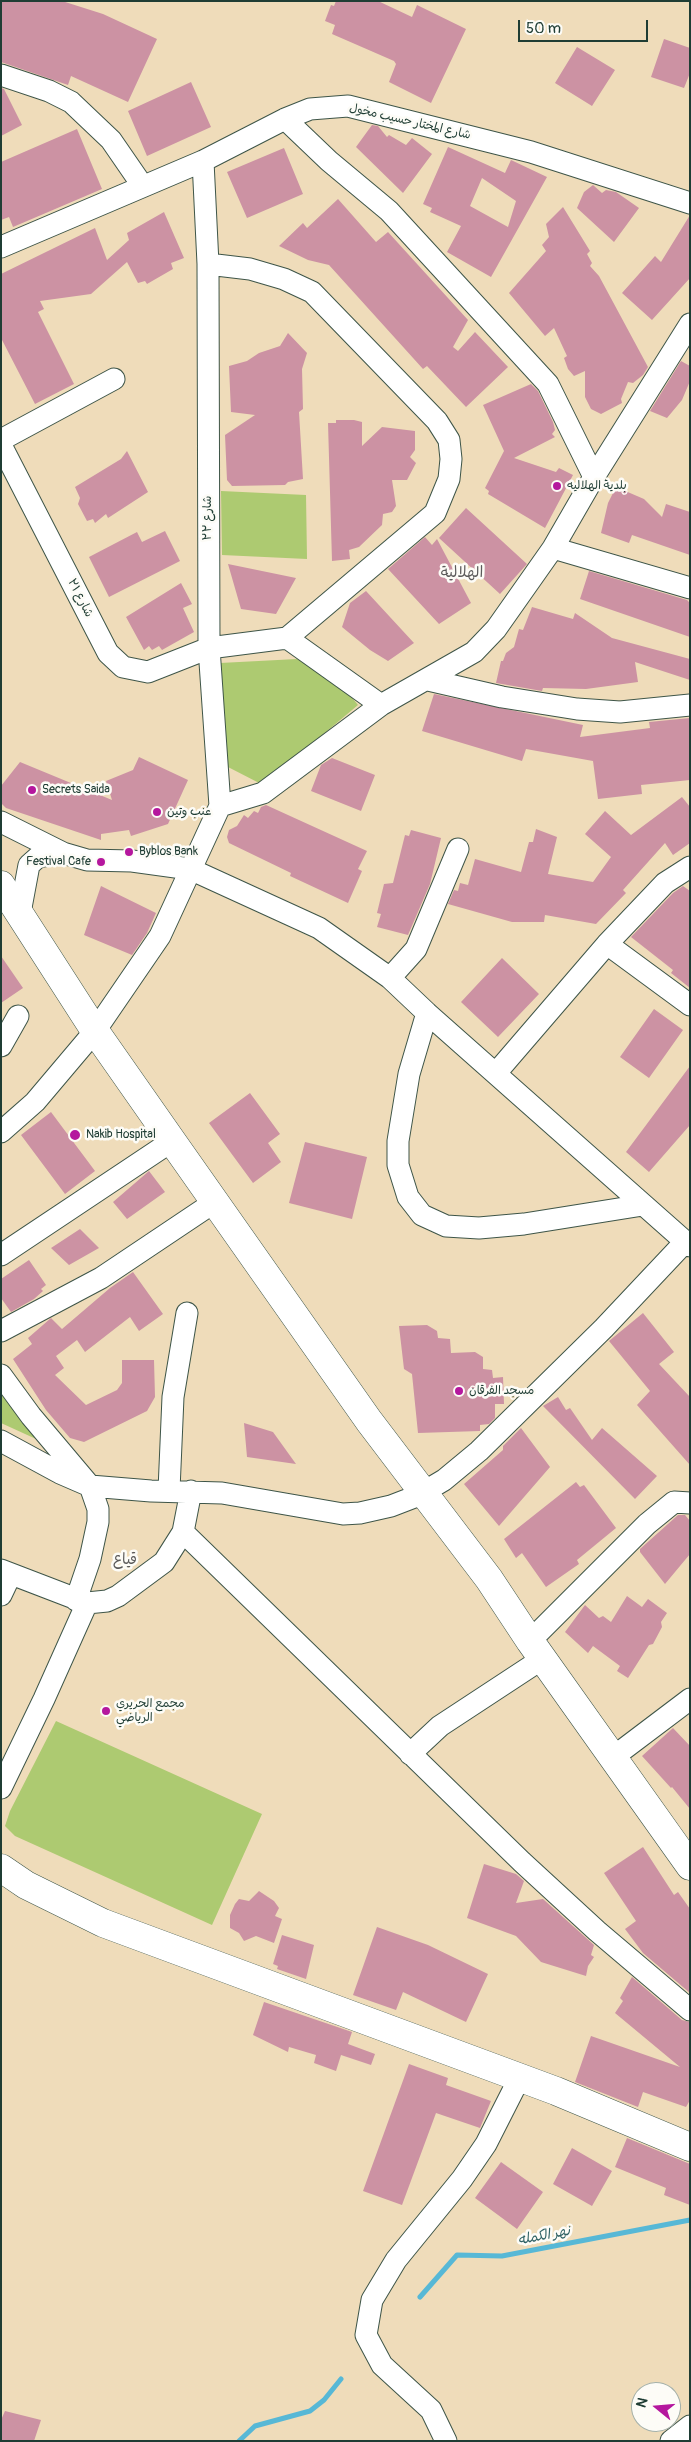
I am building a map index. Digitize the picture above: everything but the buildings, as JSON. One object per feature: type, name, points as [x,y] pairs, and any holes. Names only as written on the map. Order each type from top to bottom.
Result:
[{"type":"main road","points":[[1,885],[95,1031],[172,1141],[343,1384],[489,1579],[536,1650],[690,1866]]},
{"type":"main road","points":[[1,1868],[14,1882],[104,1922],[622,2116],[690,2147]]},
{"type":"street","points":[[1,75],[49,91],[71,102],[111,140],[142,185]]},
{"type":"street","name":"شارع المختار حسيب مخول","points":[[1,247],[142,185],[203,161],[285,119],[310,109],[348,106],[531,152],[690,203]]},
{"type":"street","points":[[285,119],[329,161],[389,211],[548,384],[594,477]]},
{"type":"street","name":"شارع ٣٣","points":[[1,1132],[35,1102],[95,1031],[160,936],[220,806],[209,648],[208,264],[203,161]]},
{"type":"street","points":[[208,264],[250,269],[284,279],[312,292],[438,421],[449,440],[451,459],[450,479],[435,513],[287,638],[381,705]]},
{"type":"street","points":[[220,806],[263,793],[381,705],[428,680],[474,652],[496,629],[553,548],[594,477],[690,324]]},
{"type":"street","points":[[1,440],[114,378]]},
{"type":"street","name":"شارع ٣١","points":[[1,445],[114,661],[123,667],[148,672],[209,648],[287,638]]},
{"type":"street","points":[[553,548],[690,588]]},
{"type":"street","points":[[428,680],[502,697],[576,709],[620,712],[690,705]]},
{"type":"street","points":[[1,822],[63,853],[87,860],[132,861],[190,869],[319,928],[390,978],[688,1244],[500,1431],[444,1480],[423,1493],[382,1508],[343,1514],[222,1493],[169,1490],[151,1491],[90,1486],[60,1473],[1,1441]]},
{"type":"street","points":[[390,978],[416,949],[458,849]]},
{"type":"street","points":[[20,913],[28,865],[38,857],[63,853]]},
{"type":"street","points":[[496,1072],[607,944],[665,884],[690,867]]},
{"type":"street","points":[[607,944],[690,1005]]},
{"type":"street","points":[[427,1013],[409,1074],[398,1141],[398,1165],[408,1197],[422,1215],[446,1226],[479,1228],[524,1224],[643,1205]]},
{"type":"street","points":[[1,1046],[18,1016]]},
{"type":"street","points":[[1,1255],[172,1141]]},
{"type":"street","points":[[1,1331],[101,1278],[216,1201]]},
{"type":"street","points":[[169,1490],[173,1397],[187,1313]]},
{"type":"street","points":[[1,1376],[31,1416],[90,1486],[98,1509],[96,1537],[81,1601],[52,1683],[1,1788]]},
{"type":"street","points":[[1,1595],[6,1572],[81,1601],[107,1601],[132,1588],[164,1562],[183,1532],[191,1491]]},
{"type":"street","points":[[410,1754],[440,1726],[536,1650],[647,1524],[674,1502],[690,1503]]},
{"type":"street","points":[[183,1532],[410,1754],[567,1904],[690,2010]]},
{"type":"street","points":[[612,1758],[690,1699]]},
{"type":"street","points":[[446,2441],[431,2410],[382,2365],[366,2335],[372,2300],[396,2260],[462,2179],[486,2144],[520,2077]]},
{"type":"street","points":[[670,2441],[690,2426]]},
{"type":"green space","points":[[221,491],[306,495],[307,559],[222,555]]},
{"type":"green space","points":[[297,659],[337,679],[358,705],[263,785],[228,767],[220,663]]},
{"type":"green space","points":[[1,1381],[47,1444],[1,1423]]},
{"type":"green space","points":[[56,1721],[262,1814],[212,1925],[15,1836],[5,1826],[10,1811]]},
{"type":"waterway","name":"نهر الكمله","points":[[420,2297],[457,2255],[502,2256],[690,2220]]},
{"type":"waterway","name":"نهر الكمله","points":[[239,2441],[255,2426],[310,2411],[324,2400],[341,2379]]},
{"type":"place","name":"بلدية الهلاليه","points":[[557,486]]},
{"type":"place","name":"Secrets Saida","points":[[32,790]]},
{"type":"place","name":"عنب وتين","points":[[157,812]]},
{"type":"place","name":"Byblos Bank","points":[[129,852]]},
{"type":"place","name":"Festival Cafe","points":[[101,862]]},
{"type":"place","name":"Nakib Hospital","points":[[75,1135]]},
{"type":"place","name":"مسجد الفرقان","points":[[459,1391]]},
{"type":"place","name":"مجمع الحريري الرياضي","points":[[106,1711]]},
{"type":"district","name":"الهلالية","points":[[462,573]]},
{"type":"district","name":"قياع","points":[[125,1560]]}]
